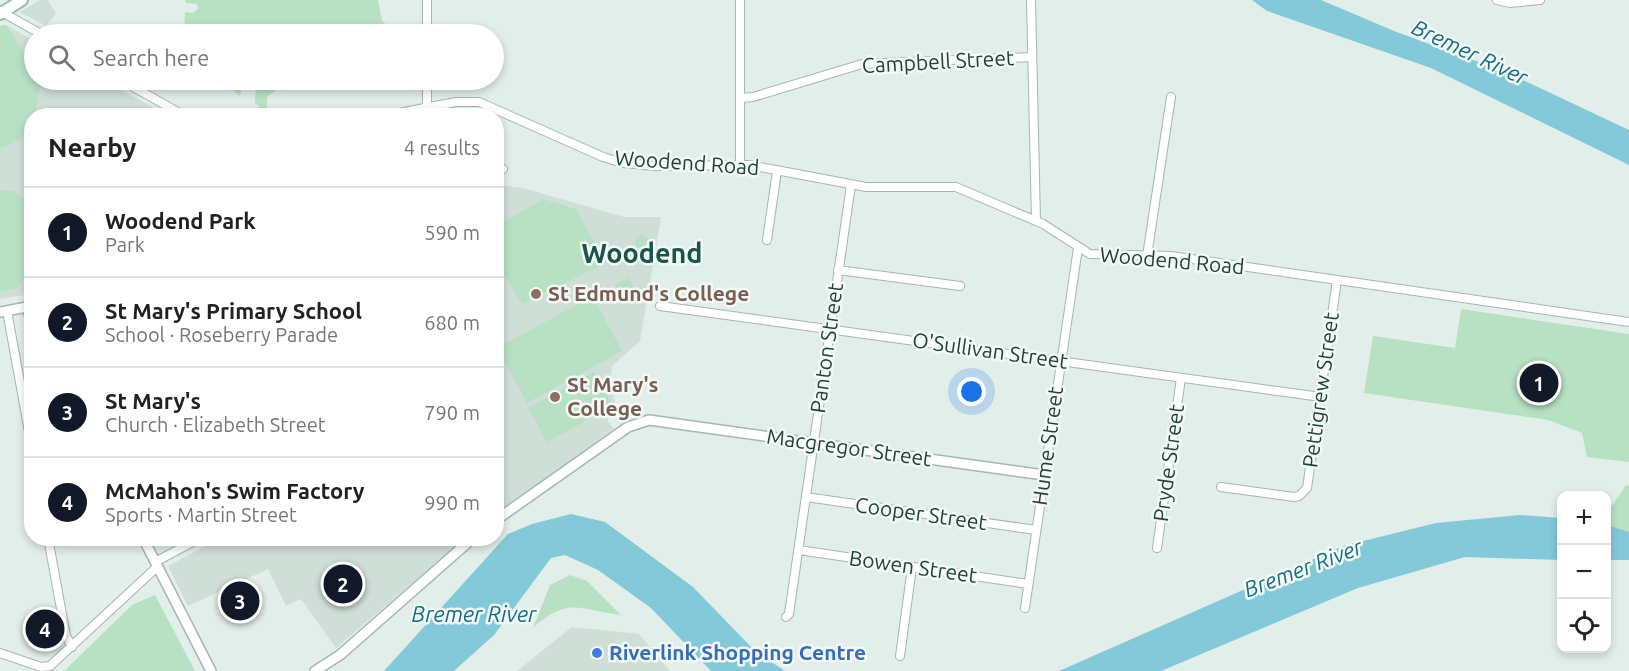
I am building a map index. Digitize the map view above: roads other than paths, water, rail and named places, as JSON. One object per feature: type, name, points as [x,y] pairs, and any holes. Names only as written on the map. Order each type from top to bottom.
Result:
[{"type":"main road","points":[[1,12],[22,0]]},
{"type":"street","points":[[427,0],[427,24]]},
{"type":"street","points":[[740,0],[740,165]]},
{"type":"street","points":[[1031,0],[1036,221]]},
{"type":"street","points":[[1497,0],[1510,3],[1540,0]]},
{"type":"street","points":[[1,12],[24,25]]},
{"type":"street","name":"Campbell Street","points":[[740,98],[753,97],[862,64],[1032,57]]},
{"type":"street","points":[[139,90],[171,108]]},
{"type":"street","points":[[427,90],[427,107]]},
{"type":"street","points":[[1147,256],[1171,97]]},
{"type":"street","name":"Woodend Road","points":[[423,108],[465,101],[484,103],[495,108]]},
{"type":"street","name":"Woodend Road","points":[[504,112],[603,158],[623,163],[656,166],[740,165],[851,185],[956,187],[1036,221],[1078,248],[1104,255],[1171,256],[1629,322]]},
{"type":"street","points":[[768,240],[777,171]]},
{"type":"street","name":"Panton Street","points":[[786,617],[789,614],[799,550],[851,185]]},
{"type":"street","name":"Hume Street","points":[[1025,608],[1078,248]]},
{"type":"street","points":[[838,270],[960,286]]},
{"type":"street","name":"Pettigrew Street","points":[[1221,487],[1299,496],[1307,488],[1337,280]]},
{"type":"street","name":"O'Sullivan Street","points":[[660,306],[1321,397]]},
{"type":"street","points":[[24,308],[3,311],[24,410]]},
{"type":"street","name":"Pryde Street","points":[[1157,548],[1181,378]]},
{"type":"street","name":"Macgregor Street","points":[[504,514],[628,427],[654,420],[1044,475]]},
{"type":"street","name":"Cooper Street","points":[[806,497],[1036,530]]},
{"type":"street","points":[[49,546],[66,636],[72,647]]},
{"type":"street","points":[[147,546],[211,671]]},
{"type":"street","points":[[0,653],[48,667],[72,647],[156,565],[187,546]]},
{"type":"street","points":[[315,671],[340,655],[464,546]]},
{"type":"street","name":"Bowen Street","points":[[799,550],[1028,584]]},
{"type":"street","points":[[900,656],[912,567]]},
{"type":"water","name":"Bremer River","points":[[1252,0],[1321,0],[1394,31],[1506,72],[1629,130],[1629,165],[1431,68],[1267,11]]},
{"type":"water","name":"Bremer River","points":[[571,514],[605,522],[693,587],[754,650],[785,671],[711,671],[651,608],[598,570],[565,555],[551,558],[494,635],[454,671],[384,671],[497,546],[504,546],[504,538],[508,534],[532,524]]},
{"type":"water","name":"Bremer River","points":[[1520,515],[1557,518],[1557,560],[1465,557],[1358,588],[1161,671],[1059,671],[1343,546],[1436,523]]},
{"type":"water","points":[[1611,526],[1629,532],[1629,560],[1611,560]]},
{"type":"place","name":"St Edmund's College","points":[[536,294]]},
{"type":"place","name":"Woodend Park","points":[[1539,383]]},
{"type":"place","name":"St Mary's College","points":[[555,397]]},
{"type":"place","name":"St Mary's Primary School","points":[[343,584]]},
{"type":"place","name":"St Mary's","points":[[240,601]]},
{"type":"place","name":"McMahon's Swim Factory","points":[[45,629]]},
{"type":"place","name":"Riverlink Shopping Centre","points":[[597,653]]},
{"type":"district","name":"Woodend","points":[[642,254]]}]
